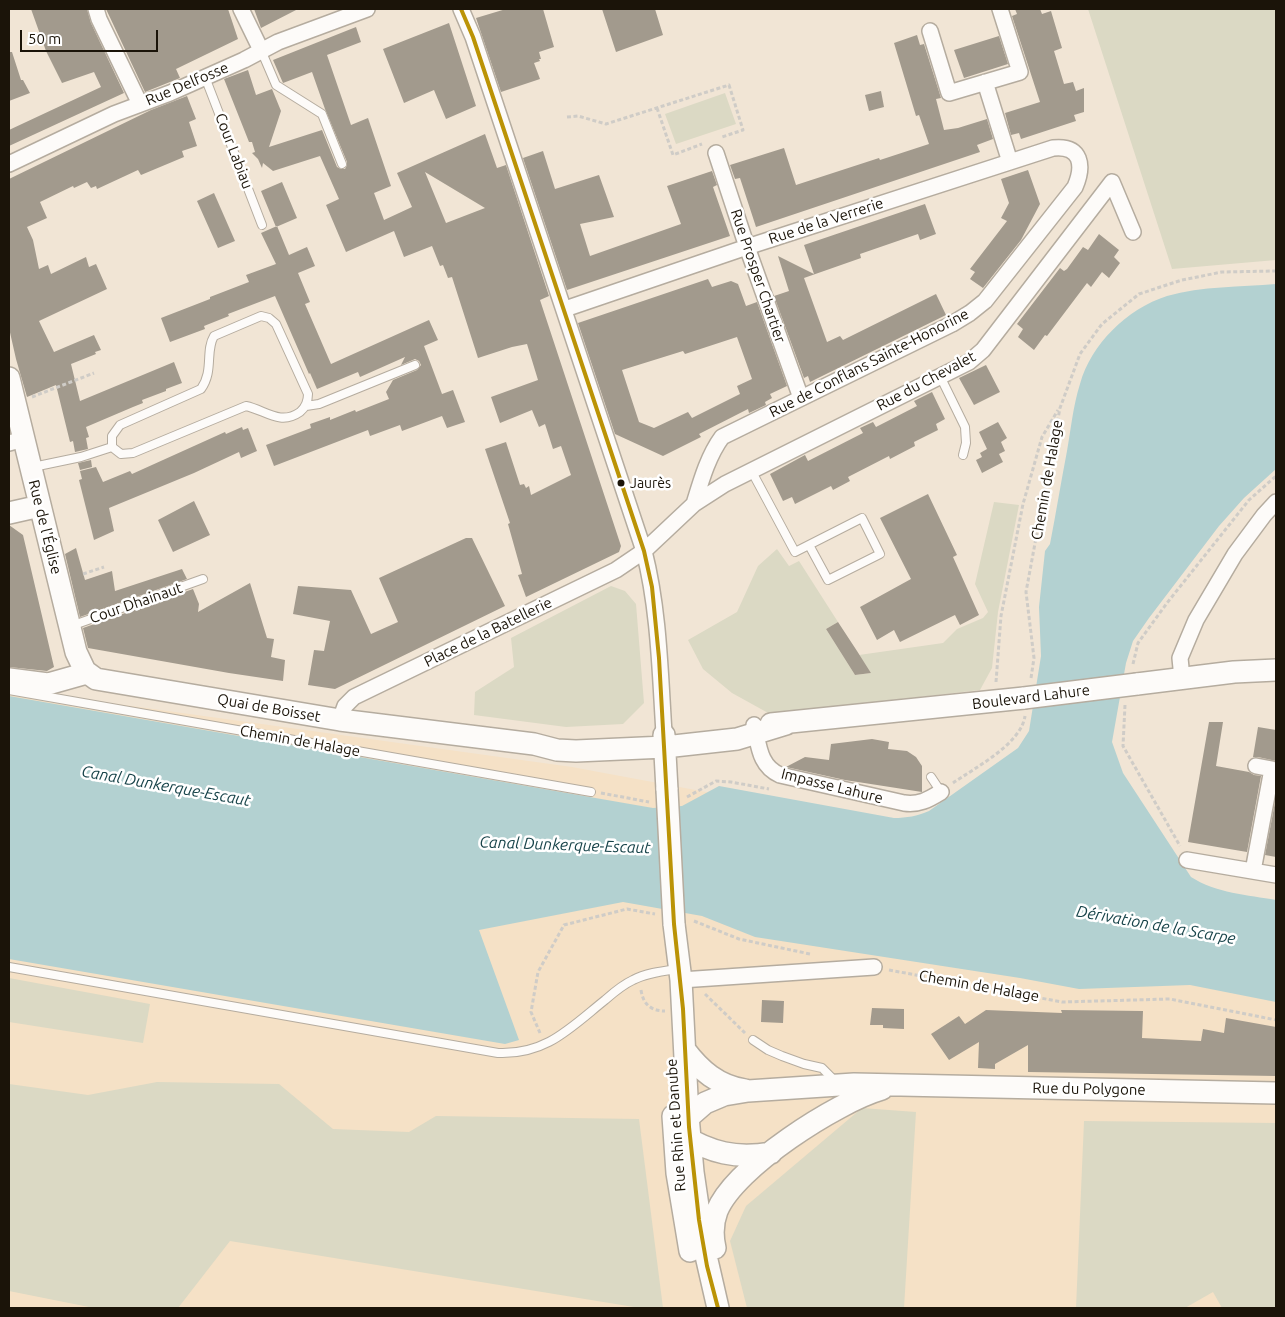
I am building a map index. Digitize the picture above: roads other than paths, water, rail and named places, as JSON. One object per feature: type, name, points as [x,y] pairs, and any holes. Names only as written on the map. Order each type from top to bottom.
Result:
[{"type":"main road","name":"Rue de l'Église","points":[[9,378],[15,404],[16,441],[31,467],[76,652],[87,673]]},
{"type":"main road","points":[[9,513],[40,506]]},
{"type":"main road","name":"Boulevard Lahure","points":[[665,740],[737,738],[755,729],[786,724],[996,702],[1234,672],[1276,670]]},
{"type":"main road","points":[[9,679],[48,684],[87,673]]},
{"type":"main road","name":"Quai de Boisset","points":[[87,673],[104,681],[340,720],[534,744],[557,750],[576,751],[665,740]]},
{"type":"main road","name":"Rue Rhin et Danube","points":[[665,740],[674,932],[683,975],[684,1129],[682,1208],[703,1308]]},
{"type":"main road","name":"Rue Rhin et Danube","points":[[683,975],[671,1011],[684,1129],[704,1246],[718,1308]]},
{"type":"main road","name":"Rue du Polygone","points":[[684,1050],[708,1075],[725,1084],[748,1090]]},
{"type":"main road","name":"Rue du Polygone","points":[[771,1153],[750,1156],[730,1154],[711,1149],[684,1129],[709,1100],[748,1090],[865,1084],[1276,1092]]},
{"type":"main road","name":"Rue du Polygone","points":[[725,1308],[722,1281],[713,1238],[714,1221],[722,1202],[737,1183],[771,1153],[840,1106],[871,1092],[902,1086]]},
{"type":"street","points":[[96,9],[140,104]]},
{"type":"street","points":[[241,9],[261,50]]},
{"type":"street","points":[[462,9],[565,310],[644,550],[651,577],[654,603],[665,740]]},
{"type":"street","points":[[930,31],[949,93],[1020,72],[1000,9]]},
{"type":"street","name":"Rue Delfosse","points":[[9,164],[114,114],[162,96],[278,42],[359,10]]},
{"type":"street","points":[[985,82],[1010,162]]},
{"type":"street","name":"Rue Prosper Chartier","points":[[714,145],[747,247],[801,398]]},
{"type":"street","name":"Rue de la Verrerie","points":[[565,310],[747,247],[1061,147],[1072,151],[1076,155],[1080,167]]},
{"type":"street","name":"Rue de Conflans Sainte-Honorine","points":[[694,504],[708,463],[722,437],[952,324],[985,301],[1070,194],[1078,179],[1080,167]]},
{"type":"street","name":"Rue du Chevalet","points":[[644,550],[694,504],[725,484],[969,362],[983,350],[1112,182],[1133,232]]},
{"type":"street","points":[[1182,678],[1180,658],[1196,620],[1235,554],[1276,502]]},
{"type":"street","name":"Place de la Batellerie","points":[[340,720],[345,706],[354,697],[604,576],[644,550]]},
{"type":"street","name":"Impasse Lahure","points":[[755,729],[763,762],[773,772],[780,775],[904,803],[914,804],[928,801],[941,792]]},
{"type":"street","points":[[1253,870],[1272,769],[1256,766]]},
{"type":"street","points":[[1188,860],[1276,875]]},
{"type":"street","points":[[683,975],[874,967]]},
{"type":"lane","points":[[261,50],[276,85],[322,114],[342,164]]},
{"type":"lane","name":"Cour Labiau","points":[[205,77],[262,225]]},
{"type":"lane","points":[[112,447],[112,436],[120,425],[201,389],[208,374],[211,341],[214,336],[261,316],[269,318],[276,324],[308,394],[306,406]]},
{"type":"lane","points":[[112,447],[121,454],[133,454],[246,406],[281,418],[294,415],[306,406],[319,404],[415,365]]},
{"type":"lane","points":[[940,376],[965,428],[966,435],[963,455]]},
{"type":"lane","points":[[31,467],[82,457],[112,447]]},
{"type":"lane","points":[[751,470],[795,552],[862,518],[880,554],[828,580],[809,545]]},
{"type":"lane","name":"Cour Dhainaut","points":[[69,626],[204,579]]},
{"type":"lane","name":"Chemin de Halage","points":[[9,690],[591,792]]},
{"type":"lane","points":[[932,777],[941,792]]},
{"type":"lane","points":[[9,967],[488,1052],[510,1054],[533,1049],[558,1038],[619,988],[639,977],[683,975]]},
{"type":"lane","points":[[753,1040],[768,1050],[782,1056],[822,1068],[839,1085]]},
{"type":"water","points":[[1276,284],[1276,469],[1244,498],[1219,526],[1133,641],[1126,663],[1112,742],[1123,773],[1191,877],[1221,890],[1276,900],[1276,1002],[1190,985],[1079,989],[1020,978],[755,937],[702,916],[623,902],[479,930],[519,1040],[505,1044],[9,959],[9,696],[653,808],[682,806],[719,786],[894,818],[903,818],[929,811],[1018,748],[1029,731],[1041,656],[1039,607],[1045,551],[1050,544],[1078,392],[1085,369],[1093,355],[1102,342],[1125,319],[1152,302],[1167,296],[1208,289]]},
{"type":"place","name":"Jaurès","points":[[621,483]]},
{"type":"water label","name":"Canal Dunkerque-Escaut","points":[[166,786]]},
{"type":"water label","name":"Canal Dunkerque-Escaut","points":[[565,845]]},
{"type":"water label","name":"Dérivation de la Scarpe","points":[[1156,925]]}]
